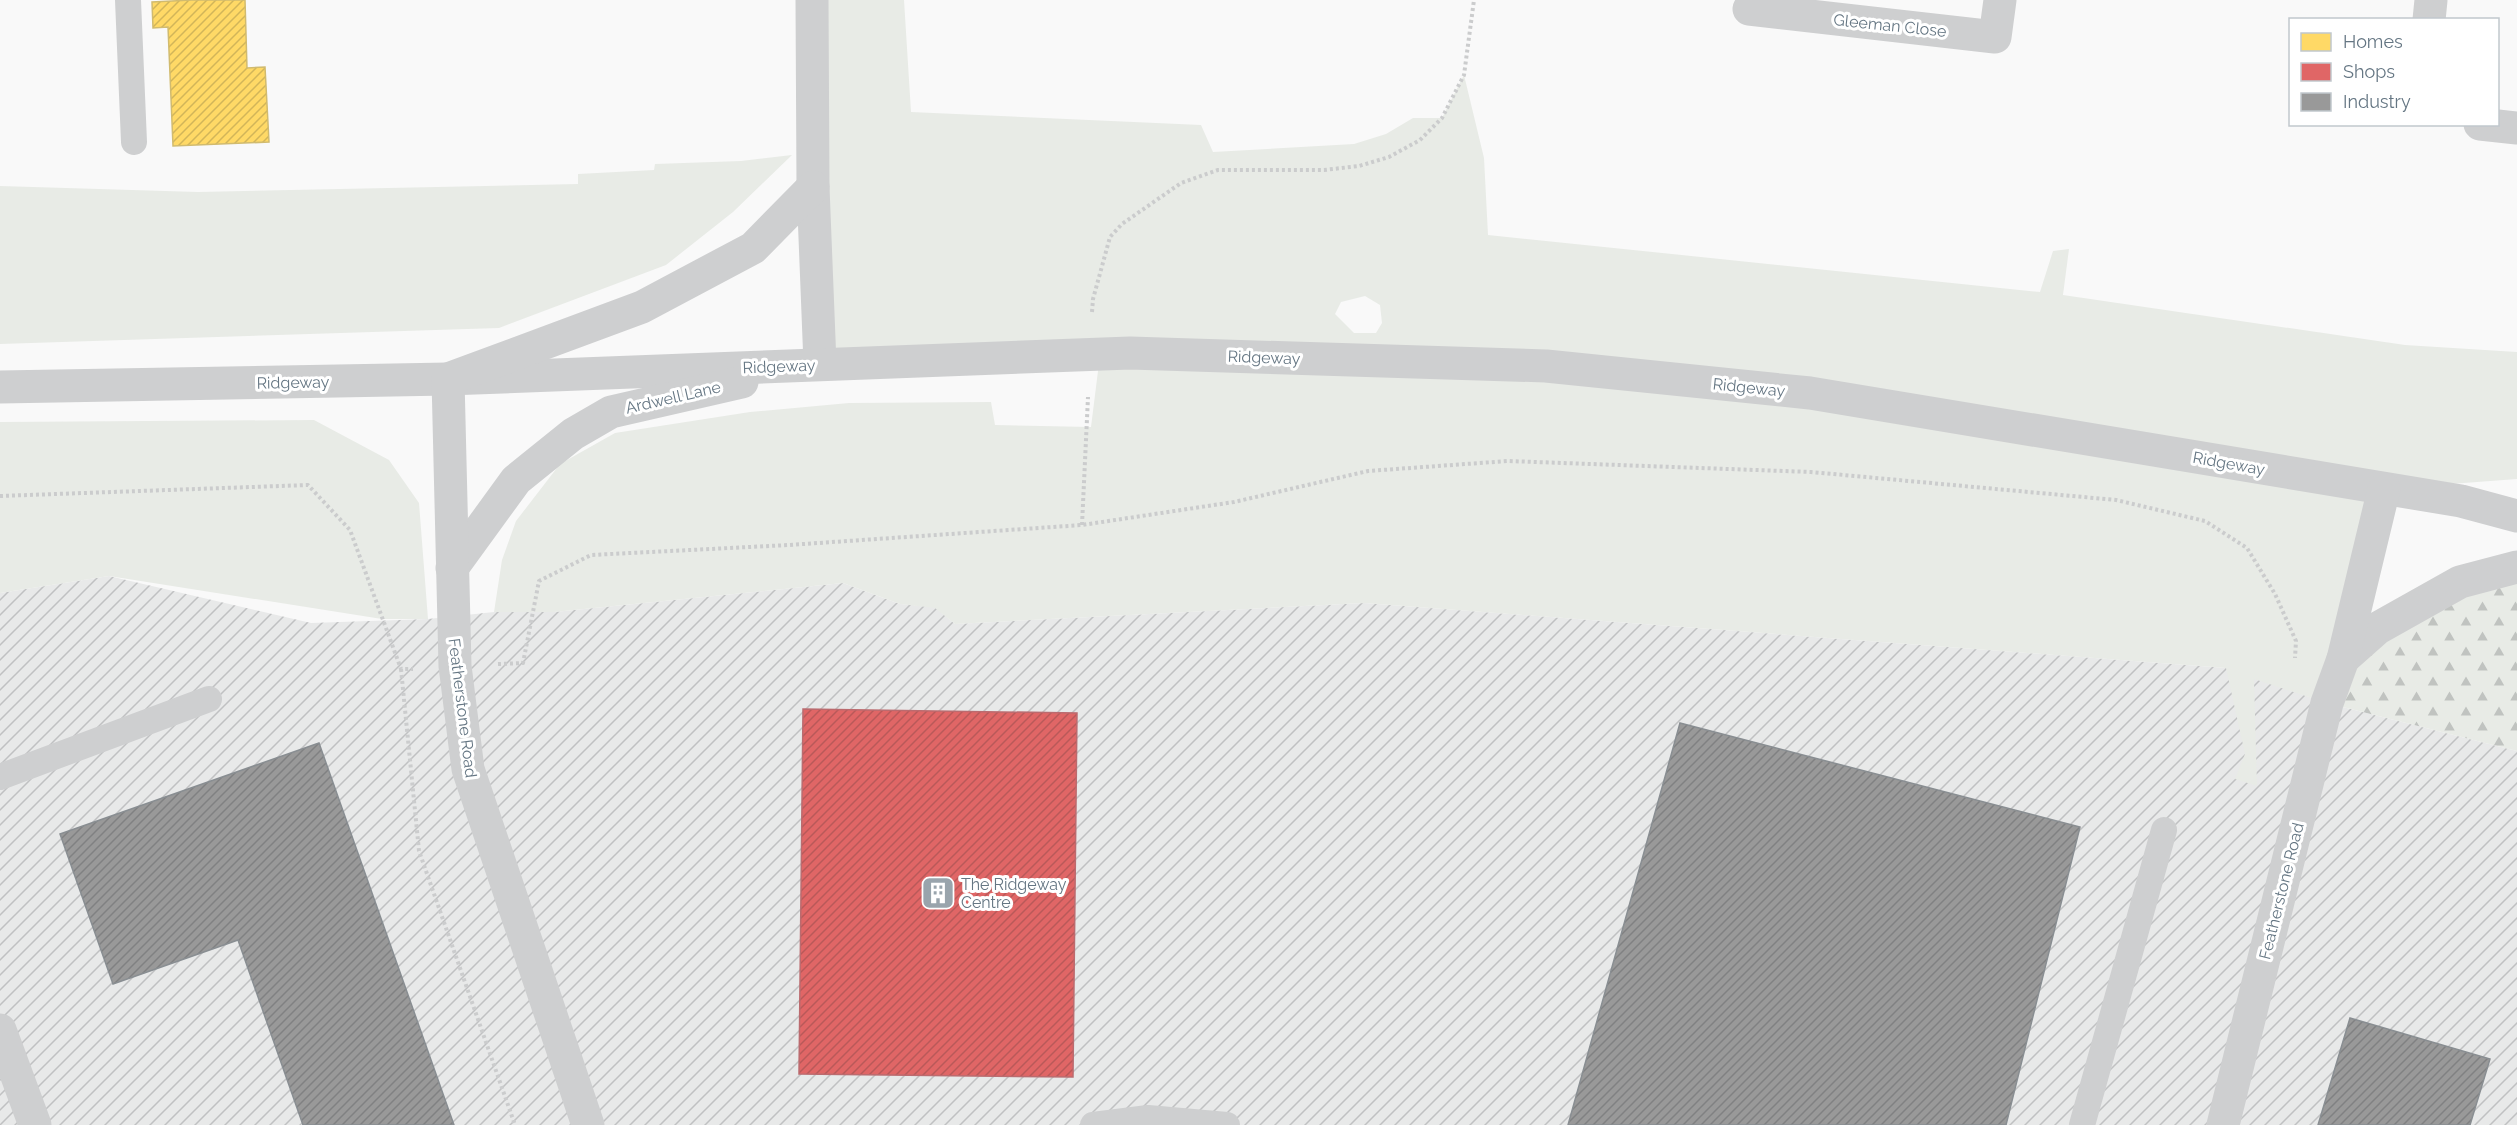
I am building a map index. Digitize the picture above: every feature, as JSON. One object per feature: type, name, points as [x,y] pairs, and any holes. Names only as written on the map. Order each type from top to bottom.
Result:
[{"type":"street","points":[[812,0],[813,187],[820,364]]},
{"type":"street","name":"Gleeman Close","points":[[1749,9],[1995,37],[2000,0]]},
{"type":"street","points":[[2428,18],[2431,0]]},
{"type":"street","points":[[2498,126],[2517,128]]},
{"type":"street","points":[[448,379],[642,307],[753,248],[813,187]]},
{"type":"street","name":"Ridgeway","points":[[0,387],[448,379],[1051,354],[1130,353],[1546,366],[1810,393],[2462,501],[2517,516]]},
{"type":"street","name":"Ardwell Lane","points":[[452,568],[516,480],[573,434],[611,412],[820,364]]},
{"type":"street","name":"Featherstone Road","points":[[448,379],[454,666],[468,769],[588,1125]]},
{"type":"street","name":"Featherstone Road","points":[[2223,1125],[2327,703],[2343,658],[2384,489]]},
{"type":"street","points":[[2462,501],[2517,492]]},
{"type":"street","name":"Featherstone Road","points":[[2343,658],[2378,628],[2460,582],[2517,567]]},
{"type":"street","points":[[0,1030],[35,1125]]},
{"type":"lane","points":[[128,0],[134,142]]},
{"type":"lane","points":[[0,777],[209,699]]},
{"type":"lane","points":[[2082,1125],[2164,830]]},
{"type":"lane","points":[[1093,1125],[1148,1118],[1227,1125]]},
{"type":"path","points":[[1092,322],[1093,299],[1110,237],[1122,224],[1181,183],[1218,170],[1324,170],[1359,166],[1389,157],[1420,140],[1442,118],[1464,75],[1474,0]]},
{"type":"path","points":[[1082,525],[1088,394]]},
{"type":"path","points":[[400,669],[524,663],[539,581],[591,555],[778,546],[1082,525],[1234,502],[1368,471],[1508,461],[1811,472],[2116,500],[2205,520],[2247,548],[2275,594],[2296,641],[2295,661]]},
{"type":"path","points":[[0,496],[308,485],[350,530],[400,669],[419,851],[515,1125]]},
{"type":"shaded area","points":[[109,576],[311,623],[428,619],[494,612],[554,612],[843,583],[900,604],[935,607],[955,624],[1364,603],[2226,668],[2327,703],[2517,751],[2517,1125],[0,1125],[0,593]]},
{"type":"green space","points":[[812,0],[904,0],[911,112],[1201,125],[1213,152],[1354,144],[1386,134],[1413,118],[1442,118],[1464,75],[1484,158],[1488,235],[2040,292],[2053,251],[2069,249],[2063,295],[2405,345],[2517,352],[2517,479],[2384,489],[2327,703],[2254,679],[2257,786],[2235,779],[2245,754],[2226,668],[1364,603],[955,624],[935,608],[900,604],[843,583],[554,612],[494,612],[502,560],[516,521],[560,464],[615,433],[750,412],[849,403],[991,402],[995,425],[1091,427],[1099,363],[820,364]],"holes":[[[1365,296],[1380,305],[1382,323],[1376,333],[1354,333],[1335,314],[1341,302]]]},
{"type":"green space","points":[[792,155],[733,212],[666,265],[499,328],[0,344],[0,186],[198,192],[578,184],[578,174],[654,170],[655,164],[741,161]]},
{"type":"green space","points":[[314,420],[389,460],[419,503],[428,619],[382,619],[109,576],[0,593],[0,422]]},
{"type":"green space","points":[[2517,567],[2517,751],[2327,703],[2343,659]]},
{"type":"building: Homes","points":[[245,0],[247,68],[265,67],[269,142],[173,146],[168,27],[153,28],[152,2]]},
{"type":"building: Shops","name":"The Ridgeway Centre","points":[[803,709],[1077,713],[1073,1077],[799,1074]]},
{"type":"building: Industry","points":[[1680,723],[2080,827],[2006,1125],[1568,1125]]},
{"type":"building: Industry","points":[[319,743],[454,1125],[303,1125],[238,940],[113,984],[60,834]]},
{"type":"building: Industry","points":[[2350,1018],[2490,1059],[2470,1125],[2318,1125]]},
{"type":"place","name":"The Ridgeway Centre","points":[[938,893]]}]
